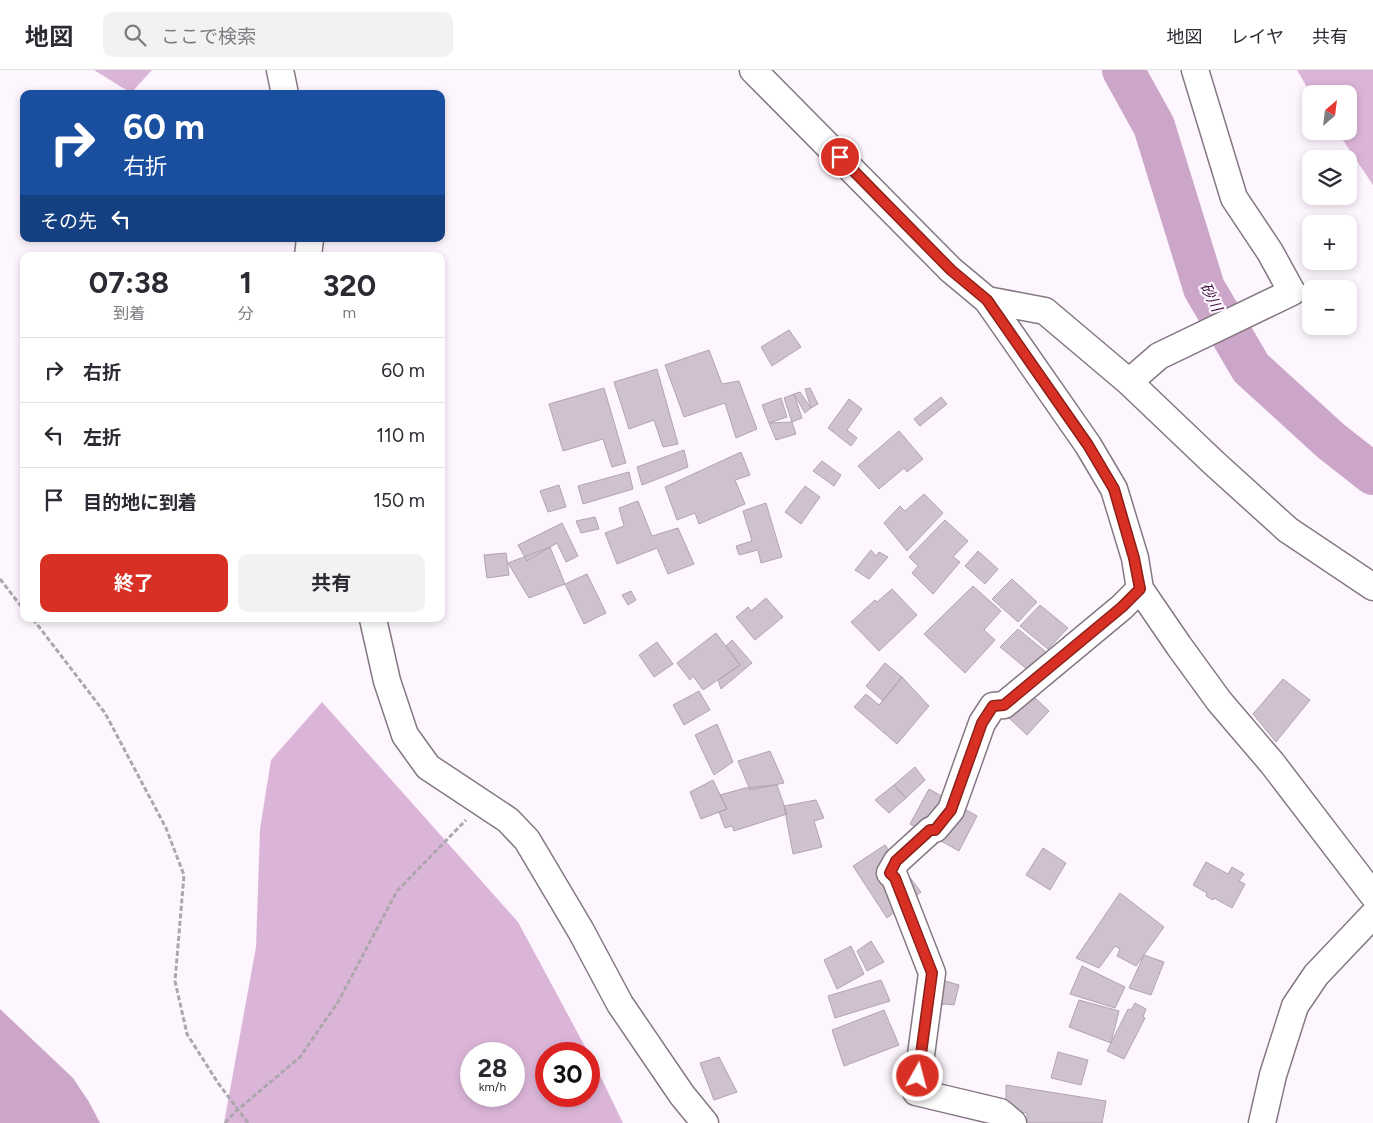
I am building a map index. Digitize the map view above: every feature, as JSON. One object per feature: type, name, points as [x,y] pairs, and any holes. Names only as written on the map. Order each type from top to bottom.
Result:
[{"type":"street","points":[[280,70],[284,90]]},
{"type":"street","points":[[753,70],[951,270],[987,300],[1088,445],[1114,489],[1134,558],[1140,589],[1178,646],[1219,701],[1272,763],[1373,895]]},
{"type":"street","points":[[1129,382],[1159,356],[1292,292],[1270,252],[1234,198],[1195,70]]},
{"type":"street","points":[[987,300],[1045,311],[1129,382],[1288,530],[1373,587]]},
{"type":"street","points":[[1013,1123],[1000,1112],[916,1092],[932,973],[895,878],[890,873],[896,861],[930,830],[935,830],[951,810],[982,723],[993,706],[1004,705],[1122,607],[1140,589]]},
{"type":"street","points":[[374,622],[387,681],[405,735],[428,768],[508,820],[527,840],[581,931],[620,1004],[682,1096],[705,1123]]},
{"type":"street","points":[[1262,1123],[1273,1075],[1295,1006],[1316,975],[1373,915]]},
{"type":"path","points":[[0,579],[20,605]]},
{"type":"path","points":[[35,622],[105,713],[166,828],[184,875],[175,981],[187,1034],[218,1083],[248,1123]]},
{"type":"path","points":[[224,1123],[300,1057],[338,1002],[397,891],[483,804]]},
{"type":"shaded area","points":[[94,70],[152,70],[134,90],[126,90]]},
{"type":"shaded area","points":[[1297,70],[1373,70],[1373,185],[1357,161],[1357,150],[1350,150],[1343,140],[1358,140],[1358,85],[1306,85]]},
{"type":"shaded area","points":[[322,702],[518,922],[583,1042],[535,1042],[535,1107],[600,1107],[600,1075],[623,1123],[224,1123],[256,947],[260,829],[271,760]]},
{"type":"shaded area","points":[[0,1009],[73,1078],[100,1123],[0,1123]]},
{"type":"building","points":[[789,330],[801,347],[772,366],[761,347]]},
{"type":"building","points":[[709,350],[722,384],[739,381],[757,429],[736,438],[725,403],[684,417],[665,365]]},
{"type":"building","points":[[657,369],[678,444],[663,447],[654,420],[629,429],[614,382]]},
{"type":"building","points":[[604,388],[626,463],[612,467],[603,439],[563,451],[549,404]]},
{"type":"building","points":[[810,388],[818,404],[811,408],[805,389]]},
{"type":"building","points":[[800,392],[811,408],[805,413],[794,394]]},
{"type":"building","points":[[794,394],[802,418],[792,422],[784,398]]},
{"type":"building","points":[[941,397],[947,404],[920,426],[914,419]]},
{"type":"building","points":[[781,398],[787,417],[769,423],[762,405]]},
{"type":"building","points":[[849,399],[862,409],[847,430],[857,438],[851,446],[828,428]]},
{"type":"building","points":[[792,422],[796,434],[776,440],[769,423]]},
{"type":"building","points":[[899,431],[923,459],[907,472],[904,468],[879,489],[858,466]]},
{"type":"building","points":[[684,450],[688,467],[642,485],[637,467]]},
{"type":"building","points":[[741,452],[750,475],[735,480],[745,504],[699,524],[695,513],[677,520],[665,487]]},
{"type":"building","points":[[822,461],[841,475],[834,486],[813,471]]},
{"type":"building","points":[[629,472],[633,489],[583,504],[578,486]]},
{"type":"building","points":[[559,485],[566,507],[548,512],[540,491]]},
{"type":"building","points":[[805,486],[820,497],[801,524],[785,512]]},
{"type":"building","points":[[924,494],[943,513],[907,551],[884,523],[900,506],[905,511]]},
{"type":"building","points":[[638,501],[652,536],[678,528],[694,564],[668,574],[657,548],[617,564],[605,533],[624,526],[619,508]]},
{"type":"building","points":[[766,503],[782,557],[761,563],[758,550],[739,555],[736,546],[752,541],[743,511]]},
{"type":"building","points":[[595,517],[599,529],[581,533],[576,521]]},
{"type":"building","points":[[945,520],[968,541],[953,557],[960,562],[933,594],[912,573],[918,566],[909,557]]},
{"type":"building","points":[[562,523],[578,556],[566,562],[557,543],[527,561],[518,545]]},
{"type":"building","points":[[550,547],[565,584],[529,598],[508,563]]},
{"type":"building","points":[[871,550],[876,556],[879,552],[888,557],[869,579],[855,570]]},
{"type":"building","points":[[978,551],[998,569],[985,584],[965,566]]},
{"type":"building","points":[[506,553],[509,575],[487,578],[484,555]]},
{"type":"building","points":[[587,574],[606,613],[584,624],[565,584]]},
{"type":"building","points":[[1012,579],[1037,602],[1018,622],[992,599]]},
{"type":"building","points":[[973,586],[1001,611],[984,630],[995,640],[965,673],[924,634]]},
{"type":"building","points":[[892,589],[917,615],[879,651],[851,622],[875,600],[877,602]]},
{"type":"building","points":[[631,591],[636,600],[628,605],[622,595]]},
{"type":"building","points":[[766,598],[783,617],[755,640],[736,617],[748,607],[751,611]]},
{"type":"building","points":[[1040,605],[1068,628],[1048,649],[1020,626]]},
{"type":"building","points":[[1018,629],[1046,652],[1028,670],[1000,647]]},
{"type":"building","points":[[716,633],[740,665],[703,690],[693,676],[690,680],[677,663]]},
{"type":"building","points":[[732,640],[752,663],[721,689],[718,680],[740,665],[726,646]]},
{"type":"building","points":[[657,642],[673,664],[654,677],[639,655]]},
{"type":"building","points":[[885,663],[902,677],[883,701],[866,686]]},
{"type":"building","points":[[902,677],[929,706],[897,744],[854,707],[866,694],[879,705]]},
{"type":"building","points":[[1283,679],[1310,700],[1276,742],[1253,714]]},
{"type":"building","points":[[699,691],[710,710],[684,725],[673,705]]},
{"type":"building","points":[[1032,695],[1049,711],[1027,735],[1009,718]]},
{"type":"building","points":[[717,724],[733,762],[714,775],[695,735]]},
{"type":"building","points":[[770,751],[784,783],[750,790],[738,761]]},
{"type":"building","points":[[915,767],[925,780],[906,798],[894,785]]},
{"type":"building","points":[[713,780],[727,809],[701,819],[690,792]]},
{"type":"building","points":[[777,785],[787,814],[734,831],[732,826],[725,828],[719,812],[727,809],[720,795],[745,788]]},
{"type":"building","points":[[894,785],[906,798],[889,813],[875,800]]},
{"type":"building","points":[[929,789],[977,816],[959,851],[910,824]]},
{"type":"building","points":[[816,800],[824,818],[814,821],[822,847],[793,854],[784,806]]},
{"type":"building","points":[[885,845],[921,892],[887,918],[853,866]]},
{"type":"building","points":[[1043,848],[1066,863],[1050,890],[1026,875]]},
{"type":"building","points":[[1206,862],[1228,874],[1232,867],[1244,874],[1239,881],[1245,884],[1232,908],[1214,898],[1213,900],[1206,896],[1207,893],[1193,885]]},
{"type":"building","points":[[1120,893],[1164,927],[1136,966],[1117,956],[1120,949],[1115,946],[1099,968],[1076,958]]},
{"type":"building","points":[[871,941],[884,962],[867,971],[857,951]]},
{"type":"building","points":[[851,946],[864,974],[837,989],[824,960]]},
{"type":"building","points":[[1144,955],[1164,962],[1151,995],[1129,988]]},
{"type":"building","points":[[1082,966],[1125,987],[1115,1008],[1070,994]]},
{"type":"building","points":[[939,979],[959,985],[954,1005],[945,1004],[927,1010]]},
{"type":"building","points":[[881,980],[890,1001],[835,1018],[828,996]]},
{"type":"building","points":[[1079,1000],[1119,1011],[1111,1043],[1069,1027]]},
{"type":"building","points":[[1135,1003],[1146,1009],[1143,1017],[1145,1018],[1124,1059],[1107,1051],[1128,1009],[1131,1010]]},
{"type":"building","points":[[884,1010],[899,1045],[844,1066],[832,1030]]},
{"type":"building","points":[[1058,1052],[1088,1060],[1081,1085],[1051,1078]]},
{"type":"building","points":[[719,1057],[737,1092],[714,1100],[700,1063]]},
{"type":"building","points":[[1006,1085],[1106,1101],[1102,1123],[1027,1123],[1027,1113],[1006,1110]]},
{"type":"waterway","name":"砂川","points":[[1123,70],[1154,126],[1204,288],[1251,368],[1331,441],[1373,474]]},
{"type":"route","points":[[840,157],[951,270],[987,300],[1088,445],[1114,489],[1134,558],[1140,589],[1122,607],[1004,705],[993,706],[982,723],[951,810],[935,830],[930,830],[896,861],[890,873],[895,878],[932,973],[918,1076]]}]
